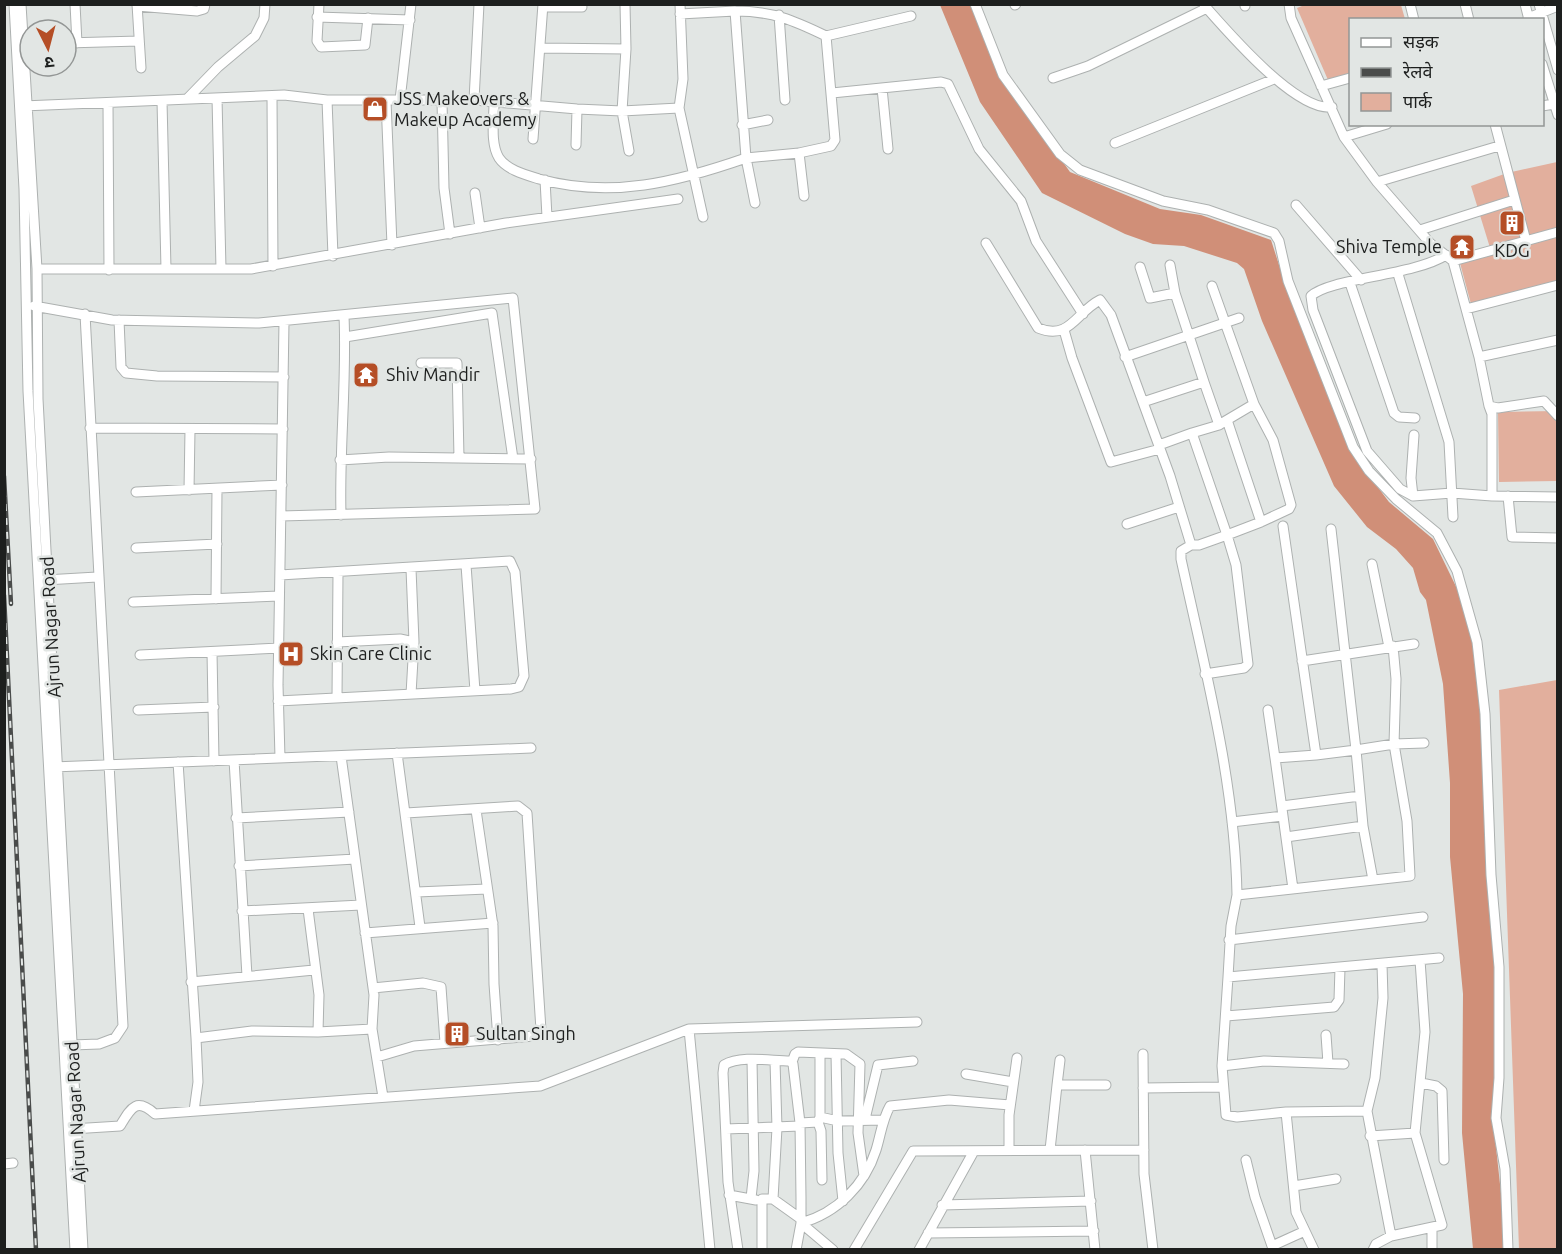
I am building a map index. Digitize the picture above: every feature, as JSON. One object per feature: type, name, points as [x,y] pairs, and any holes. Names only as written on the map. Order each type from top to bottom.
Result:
[{"type":"street","name":"Ajrun Nagar Road","points":[[14,4],[37,269],[38,399],[53,767],[72,1129],[83,1250]]},
{"type":"street","points":[[141,68],[137,5],[197,11],[204,9],[205,4]]},
{"type":"street","points":[[187,99],[218,67],[255,36],[264,18],[265,4]]},
{"type":"street","points":[[319,4],[316,41],[319,46],[365,45],[368,18]]},
{"type":"street","points":[[400,100],[411,4]]},
{"type":"street","points":[[474,100],[479,4]]},
{"type":"street","points":[[625,4],[626,50],[622,111],[629,151]]},
{"type":"street","points":[[975,4],[1003,75],[1060,154],[1080,170],[1163,201],[1208,210],[1274,233],[1279,241],[1288,281],[1353,447],[1369,471],[1396,499],[1437,533],[1457,571],[1477,642],[1485,714],[1491,875],[1499,968],[1499,1078],[1496,1118],[1504,1169],[1508,1250]]},
{"type":"street","points":[[1289,4],[1288,9],[1344,137],[1377,182],[1430,243],[1450,258],[1479,357],[1492,414],[1492,496]]},
{"type":"street","points":[[533,139],[543,6],[582,7]]},
{"type":"street","points":[[1053,78],[1088,66],[1205,6],[1274,79],[1317,107],[1332,107]]},
{"type":"street","points":[[1540,9],[1557,6]]},
{"type":"street","points":[[703,217],[679,108],[683,79],[680,9],[762,11],[779,15],[826,36],[911,16]]},
{"type":"street","points":[[735,11],[742,125],[754,203]]},
{"type":"street","points":[[779,15],[786,100]]},
{"type":"street","points":[[317,16],[410,20]]},
{"type":"street","points":[[1544,23],[1557,70]]},
{"type":"street","points":[[494,104],[494,145],[500,159],[512,169],[544,180],[591,189],[625,189],[664,184],[746,158],[799,153],[834,144],[826,36]]},
{"type":"street","points":[[78,43],[139,41]]},
{"type":"street","points":[[540,48],[626,50]]},
{"type":"street","points":[[1544,71],[1557,115]]},
{"type":"street","name":"Ajrun Nagar Road","points":[[25,78],[28,391],[45,580]]},
{"type":"street","points":[[1321,86],[1349,78]]},
{"type":"street","points":[[1115,143],[1274,79]]},
{"type":"street","points":[[832,93],[941,82],[951,87],[979,149],[1021,201],[1035,241],[1083,314]]},
{"type":"street","points":[[882,88],[888,149]]},
{"type":"street","points":[[24,106],[272,96],[327,100],[474,100],[494,104],[534,104],[577,110],[622,111],[679,108]]},
{"type":"street","points":[[272,96],[273,266]]},
{"type":"street","points":[[217,98],[221,268]]},
{"type":"street","points":[[327,100],[333,256]]},
{"type":"street","points":[[162,101],[166,269]]},
{"type":"street","points":[[386,101],[392,245]]},
{"type":"street","points":[[442,101],[444,188],[450,234]]},
{"type":"street","points":[[108,103],[109,270]]},
{"type":"street","points":[[1544,106],[1554,104]]},
{"type":"street","points":[[576,145],[577,110]]},
{"type":"street","points":[[742,125],[768,120]]},
{"type":"street","points":[[1344,137],[1381,126]]},
{"type":"street","points":[[1496,126],[1499,146],[1526,241]]},
{"type":"street","points":[[1377,182],[1499,146]]},
{"type":"street","points":[[799,153],[804,196]]},
{"type":"street","points":[[544,180],[547,217]]},
{"type":"street","points":[[475,193],[480,228]]},
{"type":"street","points":[[37,269],[109,270],[273,266],[480,228],[678,199]]},
{"type":"street","points":[[1420,230],[1514,200]]},
{"type":"street","points":[[1296,205],[1361,280]]},
{"type":"street","points":[[1557,232],[1450,258],[1398,274],[1361,280],[1315,292],[1311,296],[1313,310],[1367,451],[1400,489],[1413,496],[1452,493],[1557,497]]},
{"type":"street","points":[[986,243],[1038,328],[1049,332],[1064,330],[1095,302],[1100,300],[1104,303],[1143,402],[1191,545]]},
{"type":"street","points":[[1170,266],[1175,292],[1204,382],[1223,423],[1261,522]]},
{"type":"street","points":[[1140,267],[1150,298],[1175,292]]},
{"type":"street","points":[[1398,274],[1449,442],[1453,517]]},
{"type":"street","points":[[1350,283],[1392,409],[1399,417],[1415,418]]},
{"type":"street","points":[[1466,309],[1557,285]]},
{"type":"street","points":[[1212,286],[1254,404],[1273,440],[1291,503],[1289,509],[1261,522],[1199,545],[1191,545],[1181,551],[1236,851],[1237,895],[1229,940],[1222,1066],[1226,1115],[1237,1117],[1286,1112],[1367,1111]]},
{"type":"street","points":[[26,305],[119,320],[284,322],[513,298],[535,509],[389,511],[281,516]]},
{"type":"street","points":[[462,303],[465,318]]},
{"type":"street","points":[[345,337],[492,313],[513,459]]},
{"type":"street","points":[[72,1044],[99,1044],[115,1038],[123,1026],[97,577],[85,314]]},
{"type":"street","points":[[341,515],[340,460],[344,316]]},
{"type":"street","points":[[1125,357],[1239,318]]},
{"type":"street","points":[[119,320],[121,367],[126,373],[157,376],[284,377]]},
{"type":"street","points":[[280,758],[278,701],[284,322]]},
{"type":"street","points":[[1064,330],[1072,358],[1112,462],[1223,423],[1254,404]]},
{"type":"street","points":[[1479,357],[1557,340]]},
{"type":"street","points":[[421,363],[457,363],[459,458]]},
{"type":"street","points":[[1143,402],[1204,382]]},
{"type":"street","points":[[1489,406],[1498,408],[1544,401],[1557,416]]},
{"type":"street","points":[[90,428],[283,429]]},
{"type":"street","points":[[189,490],[190,430]]},
{"type":"street","points":[[1192,433],[1236,565],[1249,658],[1244,668],[1205,674]]},
{"type":"street","points":[[1413,496],[1411,478],[1414,435]]},
{"type":"street","points":[[340,460],[389,457],[531,459]]},
{"type":"street","points":[[136,492],[282,485]]},
{"type":"street","points":[[216,599],[217,489]]},
{"type":"street","points":[[1508,496],[1512,537],[1557,538]]},
{"type":"street","points":[[1127,524],[1179,507]]},
{"type":"street","points":[[1283,526],[1316,755]]},
{"type":"street","points":[[1331,530],[1363,826],[1373,880]]},
{"type":"street","points":[[136,548],[217,544]]},
{"type":"street","points":[[278,701],[519,687],[524,676],[513,563],[510,561],[411,569],[280,575]]},
{"type":"street","points":[[1237,895],[1407,878],[1411,874],[1407,821],[1394,744],[1396,679],[1372,564]]},
{"type":"street","points":[[466,565],[476,691]]},
{"type":"street","points":[[411,569],[414,642],[411,694]]},
{"type":"street","points":[[337,698],[338,573]]},
{"type":"street","points":[[45,580],[97,577]]},
{"type":"street","points":[[133,602],[279,596]]},
{"type":"street","points":[[337,642],[400,639],[414,642]]},
{"type":"street","points":[[1302,661],[1414,644]]},
{"type":"street","points":[[140,655],[279,648]]},
{"type":"street","points":[[212,652],[214,761]]},
{"type":"street","points":[[138,710],[214,707]]},
{"type":"street","points":[[1268,710],[1293,889]]},
{"type":"street","points":[[1275,758],[1316,755],[1394,744],[1424,743]]},
{"type":"street","points":[[53,767],[531,748]]},
{"type":"street","points":[[397,753],[420,927]]},
{"type":"street","points":[[341,756],[373,988],[372,1029],[383,1097]]},
{"type":"street","points":[[234,760],[247,976]]},
{"type":"street","points":[[178,762],[196,1038],[198,1082],[194,1111]]},
{"type":"street","name":"Ajrun Nagar Road","points":[[53,767],[72,1044],[75,1250]]},
{"type":"street","points":[[1281,806],[1360,796]]},
{"type":"street","points":[[377,1057],[414,1046],[534,1036],[541,1030],[527,813],[518,806],[406,813]]},
{"type":"street","points":[[476,810],[493,923],[498,1040]]},
{"type":"street","points":[[236,818],[349,812]]},
{"type":"street","points":[[1232,822],[1283,816]]},
{"type":"street","points":[[1286,837],[1363,826]]},
{"type":"street","points":[[239,866],[355,859]]},
{"type":"street","points":[[417,892],[487,889]]},
{"type":"street","points":[[242,911],[308,909],[361,904]]},
{"type":"street","points":[[308,909],[319,995],[318,1032]]},
{"type":"street","points":[[1229,940],[1423,916]]},
{"type":"street","points":[[365,933],[493,923]]},
{"type":"street","points":[[1228,977],[1439,958]]},
{"type":"street","points":[[1373,1250],[1376,1244],[1391,1236],[1442,1225],[1415,1133],[1425,1032],[1420,960]]},
{"type":"street","points":[[1382,964],[1383,998],[1375,1078],[1367,1111],[1391,1236]]},
{"type":"street","points":[[1226,1016],[1334,1007],[1339,1000],[1341,968]]},
{"type":"street","points":[[191,982],[314,969]]},
{"type":"street","points":[[373,988],[423,983],[441,987],[445,1043]]},
{"type":"street","points":[[72,1129],[120,1126],[131,1108],[138,1105],[146,1106],[155,1114],[540,1086],[689,1029],[917,1022]]},
{"type":"street","points":[[196,1038],[252,1031],[318,1032],[372,1029]]},
{"type":"street","points":[[689,1029],[710,1250]]},
{"type":"street","points":[[1326,1035],[1328,1063]]},
{"type":"street","points":[[796,1250],[801,1221],[800,1125],[792,1062],[796,1052],[846,1054],[861,1066],[864,1176]]},
{"type":"street","points":[[820,1053],[819,1119],[822,1180]]},
{"type":"street","points":[[836,1054],[843,1201]]},
{"type":"street","points":[[1143,1054],[1144,1174],[1153,1250]]},
{"type":"street","points":[[1009,1150],[1010,1106],[1017,1058]]},
{"type":"street","points":[[738,1250],[729,1195],[724,1065],[752,1060],[792,1062]]},
{"type":"street","points":[[752,1060],[756,1200],[762,1250]]},
{"type":"street","points":[[1050,1150],[1060,1060]]},
{"type":"street","points":[[773,1199],[777,1128],[775,1061]]},
{"type":"street","points":[[862,1120],[878,1065],[913,1061]]},
{"type":"street","points":[[1222,1066],[1264,1061],[1344,1064]]},
{"type":"street","points":[[966,1074],[1013,1082]]},
{"type":"street","points":[[1420,1083],[1436,1086],[1442,1091],[1444,1160]]},
{"type":"street","points":[[1057,1084],[1106,1085]]},
{"type":"street","points":[[1143,1088],[1222,1087]]},
{"type":"street","points":[[801,1221],[812,1220],[843,1201],[864,1176],[876,1151],[882,1120],[890,1106],[898,1103],[924,1104],[966,1100],[1010,1106]]},
{"type":"street","points":[[1286,1112],[1296,1212],[1314,1250]]},
{"type":"street","points":[[726,1129],[777,1128],[800,1125],[819,1119],[882,1120]]},
{"type":"street","points":[[1371,1136],[1415,1133]]},
{"type":"street","points":[[1085,1150],[1095,1250]]},
{"type":"street","points":[[854,1250],[914,1151],[1144,1150]]},
{"type":"street","points":[[919,1250],[974,1151]]},
{"type":"street","points":[[1246,1160],[1255,1197],[1272,1246],[1305,1231]]},
{"type":"street","points":[[1294,1186],[1336,1179]]},
{"type":"street","points":[[729,1195],[756,1200],[773,1199],[834,1250]]},
{"type":"street","points":[[942,1205],[1091,1201]]},
{"type":"street","points":[[1432,1227],[1432,1250]]},
{"type":"street","points":[[928,1233],[1094,1231]]},
{"type":"green space","points":[[1307,4],[1401,5],[1405,18],[1349,18],[1349,74],[1328,80],[1297,8]]},
{"type":"green space","points":[[1557,162],[1557,285],[1471,304],[1460,263],[1491,251],[1471,186],[1507,173]]},
{"type":"green space","points":[[1557,411],[1557,481],[1499,482],[1498,412]]},
{"type":"green space","points":[[1557,680],[1557,1249],[1519,1249],[1499,690]]},
{"type":"shaded area","points":[[940,5],[977,5],[1009,86],[1070,172],[1160,209],[1201,215],[1271,240],[1289,296],[1355,457],[1389,502],[1433,539],[1463,601],[1479,674],[1497,999],[1495,1138],[1507,1249],[1473,1249],[1462,1133],[1463,994],[1450,857],[1450,783],[1443,684],[1426,600],[1420,592],[1413,568],[1396,549],[1367,527],[1334,486],[1262,321],[1244,269],[1237,263],[1184,246],[1153,244],[1125,234],[1042,193],[980,102]]},
{"type":"railway","points":[[4,476],[11,604]]},
{"type":"railway","points":[[4,595],[36,1250]]},
{"type":"place","name":"JSS Makeovers & Makeup Academy","points":[[375,109]]},
{"type":"place","name":"KDG","points":[[1512,223]]},
{"type":"place","name":"Shiva Temple","points":[[1462,247]]},
{"type":"place","name":"Shiv Mandir","points":[[366,375]]},
{"type":"place","name":"Skin Care Clinic","points":[[291,654]]},
{"type":"place","name":"Sultan Singh","points":[[457,1034]]}]
